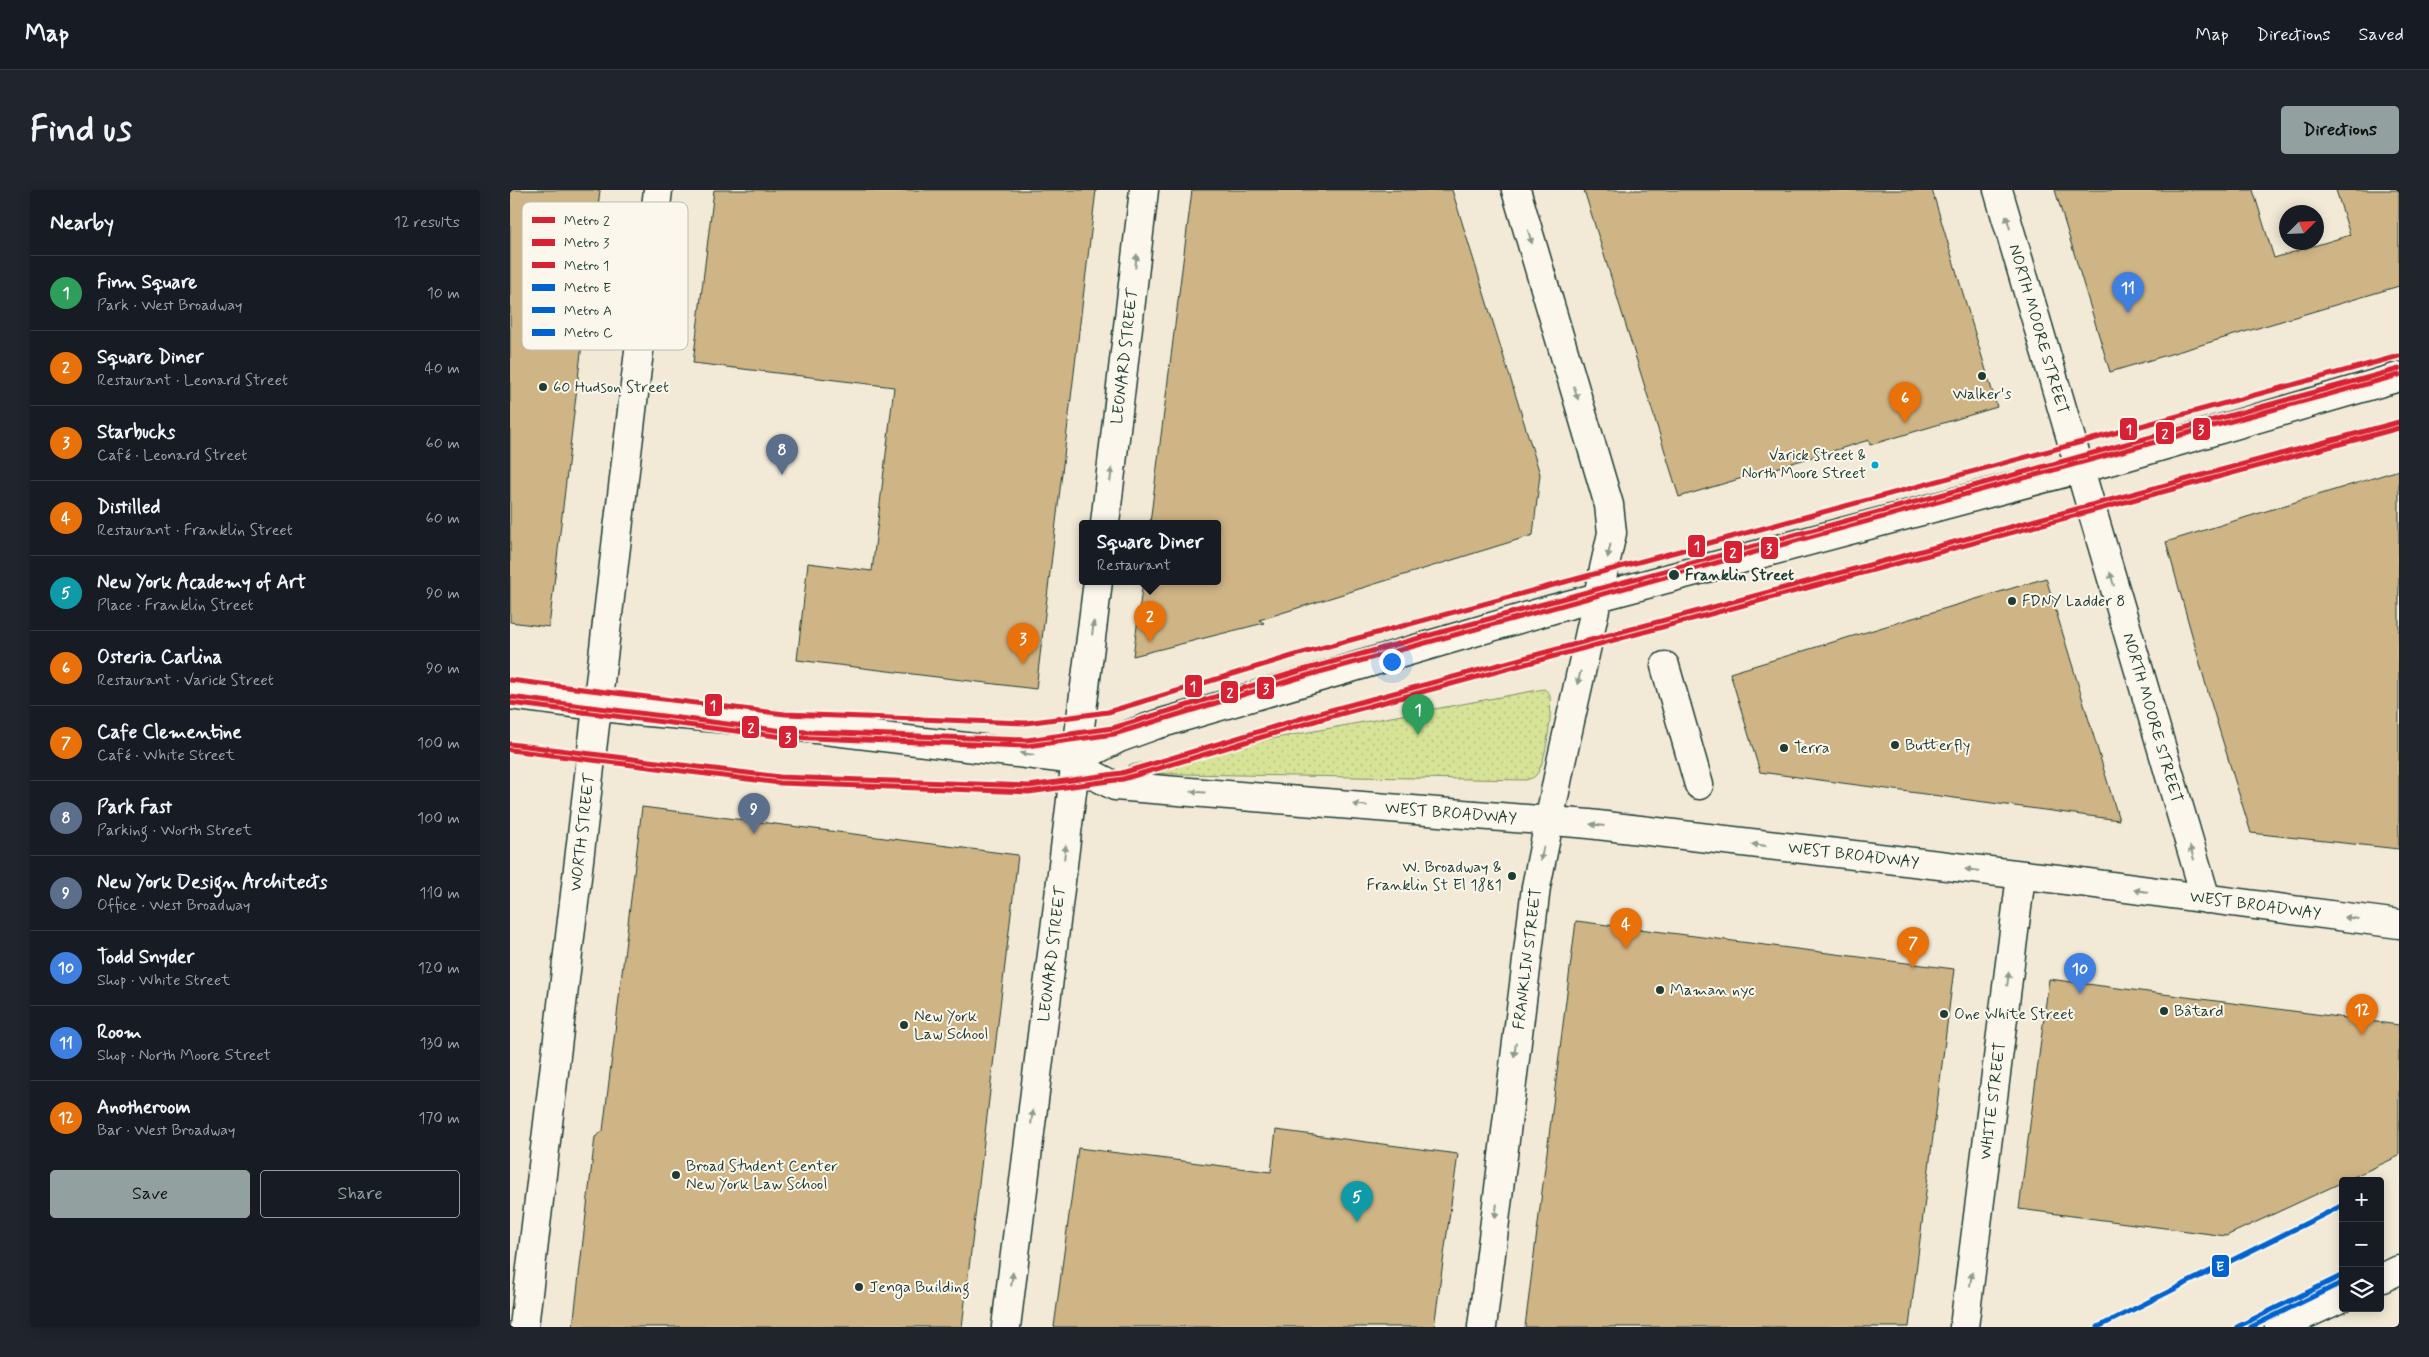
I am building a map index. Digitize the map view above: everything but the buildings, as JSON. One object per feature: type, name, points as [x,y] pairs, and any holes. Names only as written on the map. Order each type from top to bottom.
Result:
[{"type":"street","name":"LEONARD STREET","points":[[1105,520],[1144,190]]},
{"type":"street","name":"FRANKLIN STREET","points":[[1482,1327],[1533,906],[1548,820],[1612,533],[1609,505],[1516,190]]},
{"type":"street","name":"NORTH MOORE STREET","points":[[1998,190],[2206,899]]},
{"type":"street","name":"WORTH STREET","points":[[524,1327],[599,707],[640,350]]},
{"type":"street","points":[[510,695],[599,707],[740,720],[1076,760],[1119,738],[1155,725],[1598,597],[2080,468],[2399,377]]},
{"type":"street","name":"LEONARD STREET","points":[[1006,1327],[1098,585]]},
{"type":"street","points":[[1665,666],[1699,785]]},
{"type":"street","name":"WEST BROADWAY","points":[[1076,760],[1090,773],[1115,786],[1548,820],[2020,876],[2399,924]]},
{"type":"street","name":"WHITE STREET","points":[[1964,1327],[2020,876]]},
{"type":"street","points":[[2384,1277],[2399,1270]]},
{"type":"street","points":[[2279,1327],[2339,1299]]},
{"type":"green space","points":[[1544,689],[1549,693],[1550,700],[1550,722],[1546,748],[1540,769],[1533,778],[1526,780],[1126,773],[1129,765]]},
{"type":"metro line","name":"1","points":[[510,680],[785,714],[1026,723],[1108,712],[1299,654],[2399,356]]},
{"type":"metro line","name":"2","points":[[510,697],[784,731],[1027,740],[1113,728],[1303,670],[2399,369]]},
{"type":"metro line","name":"3","points":[[510,703],[784,737],[1027,746],[1114,734],[1305,676],[2399,375]]},
{"type":"metro line","name":"2","points":[[510,744],[780,777],[1029,786],[1122,773],[1316,714],[2399,422]]},
{"type":"metro line","name":"1","points":[[510,750],[780,783],[1029,792],[1123,779],[1318,720],[2399,428]]},
{"type":"metro line","name":"E","points":[[2098,1327],[2339,1207]]},
{"type":"metro line","name":"A","points":[[2237,1327],[2339,1277]]},
{"type":"metro line","name":"C","points":[[2251,1327],[2339,1284]]},
{"type":"place","name":"Room","points":[[2128,313]]},
{"type":"place","name":"Walker's","points":[[1982,376]]},
{"type":"place","name":"60 Hudson Street","points":[[543,387]]},
{"type":"place","name":"Osteria Carlina","points":[[1905,423]]},
{"type":"place","name":"Varick Street & North Moore Street","points":[[1875,465]]},
{"type":"place","name":"Park Fast","points":[[782,475]]},
{"type":"place","name":"Franklin Street","points":[[1674,575]]},
{"type":"place","name":"FDNY Ladder 8","points":[[2012,601]]},
{"type":"place","name":"Square Diner","points":[[1150,642]]},
{"type":"place","name":"Starbucks","points":[[1023,664]]},
{"type":"place","name":"Finn Square","points":[[1418,735]]},
{"type":"place","name":"Butterfly","points":[[1895,745]]},
{"type":"place","name":"Terra","points":[[1784,748]]},
{"type":"place","name":"New York Design Architects","points":[[754,834]]},
{"type":"place","name":"W. Broadway & Franklin St El 1881","points":[[1512,876]]},
{"type":"place","name":"Distilled","points":[[1626,949]]},
{"type":"place","name":"Cafe Clementine","points":[[1913,968]]},
{"type":"place","name":"Maman nyc","points":[[1660,990]]},
{"type":"place","name":"Todd Snyder","points":[[2080,994]]},
{"type":"place","name":"Bâtard","points":[[2164,1011]]},
{"type":"place","name":"One White Street","points":[[1944,1014]]},
{"type":"place","name":"New York Law School","points":[[904,1025]]},
{"type":"place","name":"Anotheroom","points":[[2362,1035]]},
{"type":"place","name":"Broad Student Center New York Law School","points":[[676,1175]]},
{"type":"place","name":"New York Academy of Art","points":[[1357,1222]]},
{"type":"place","name":"Jenga Building","points":[[859,1287]]}]
